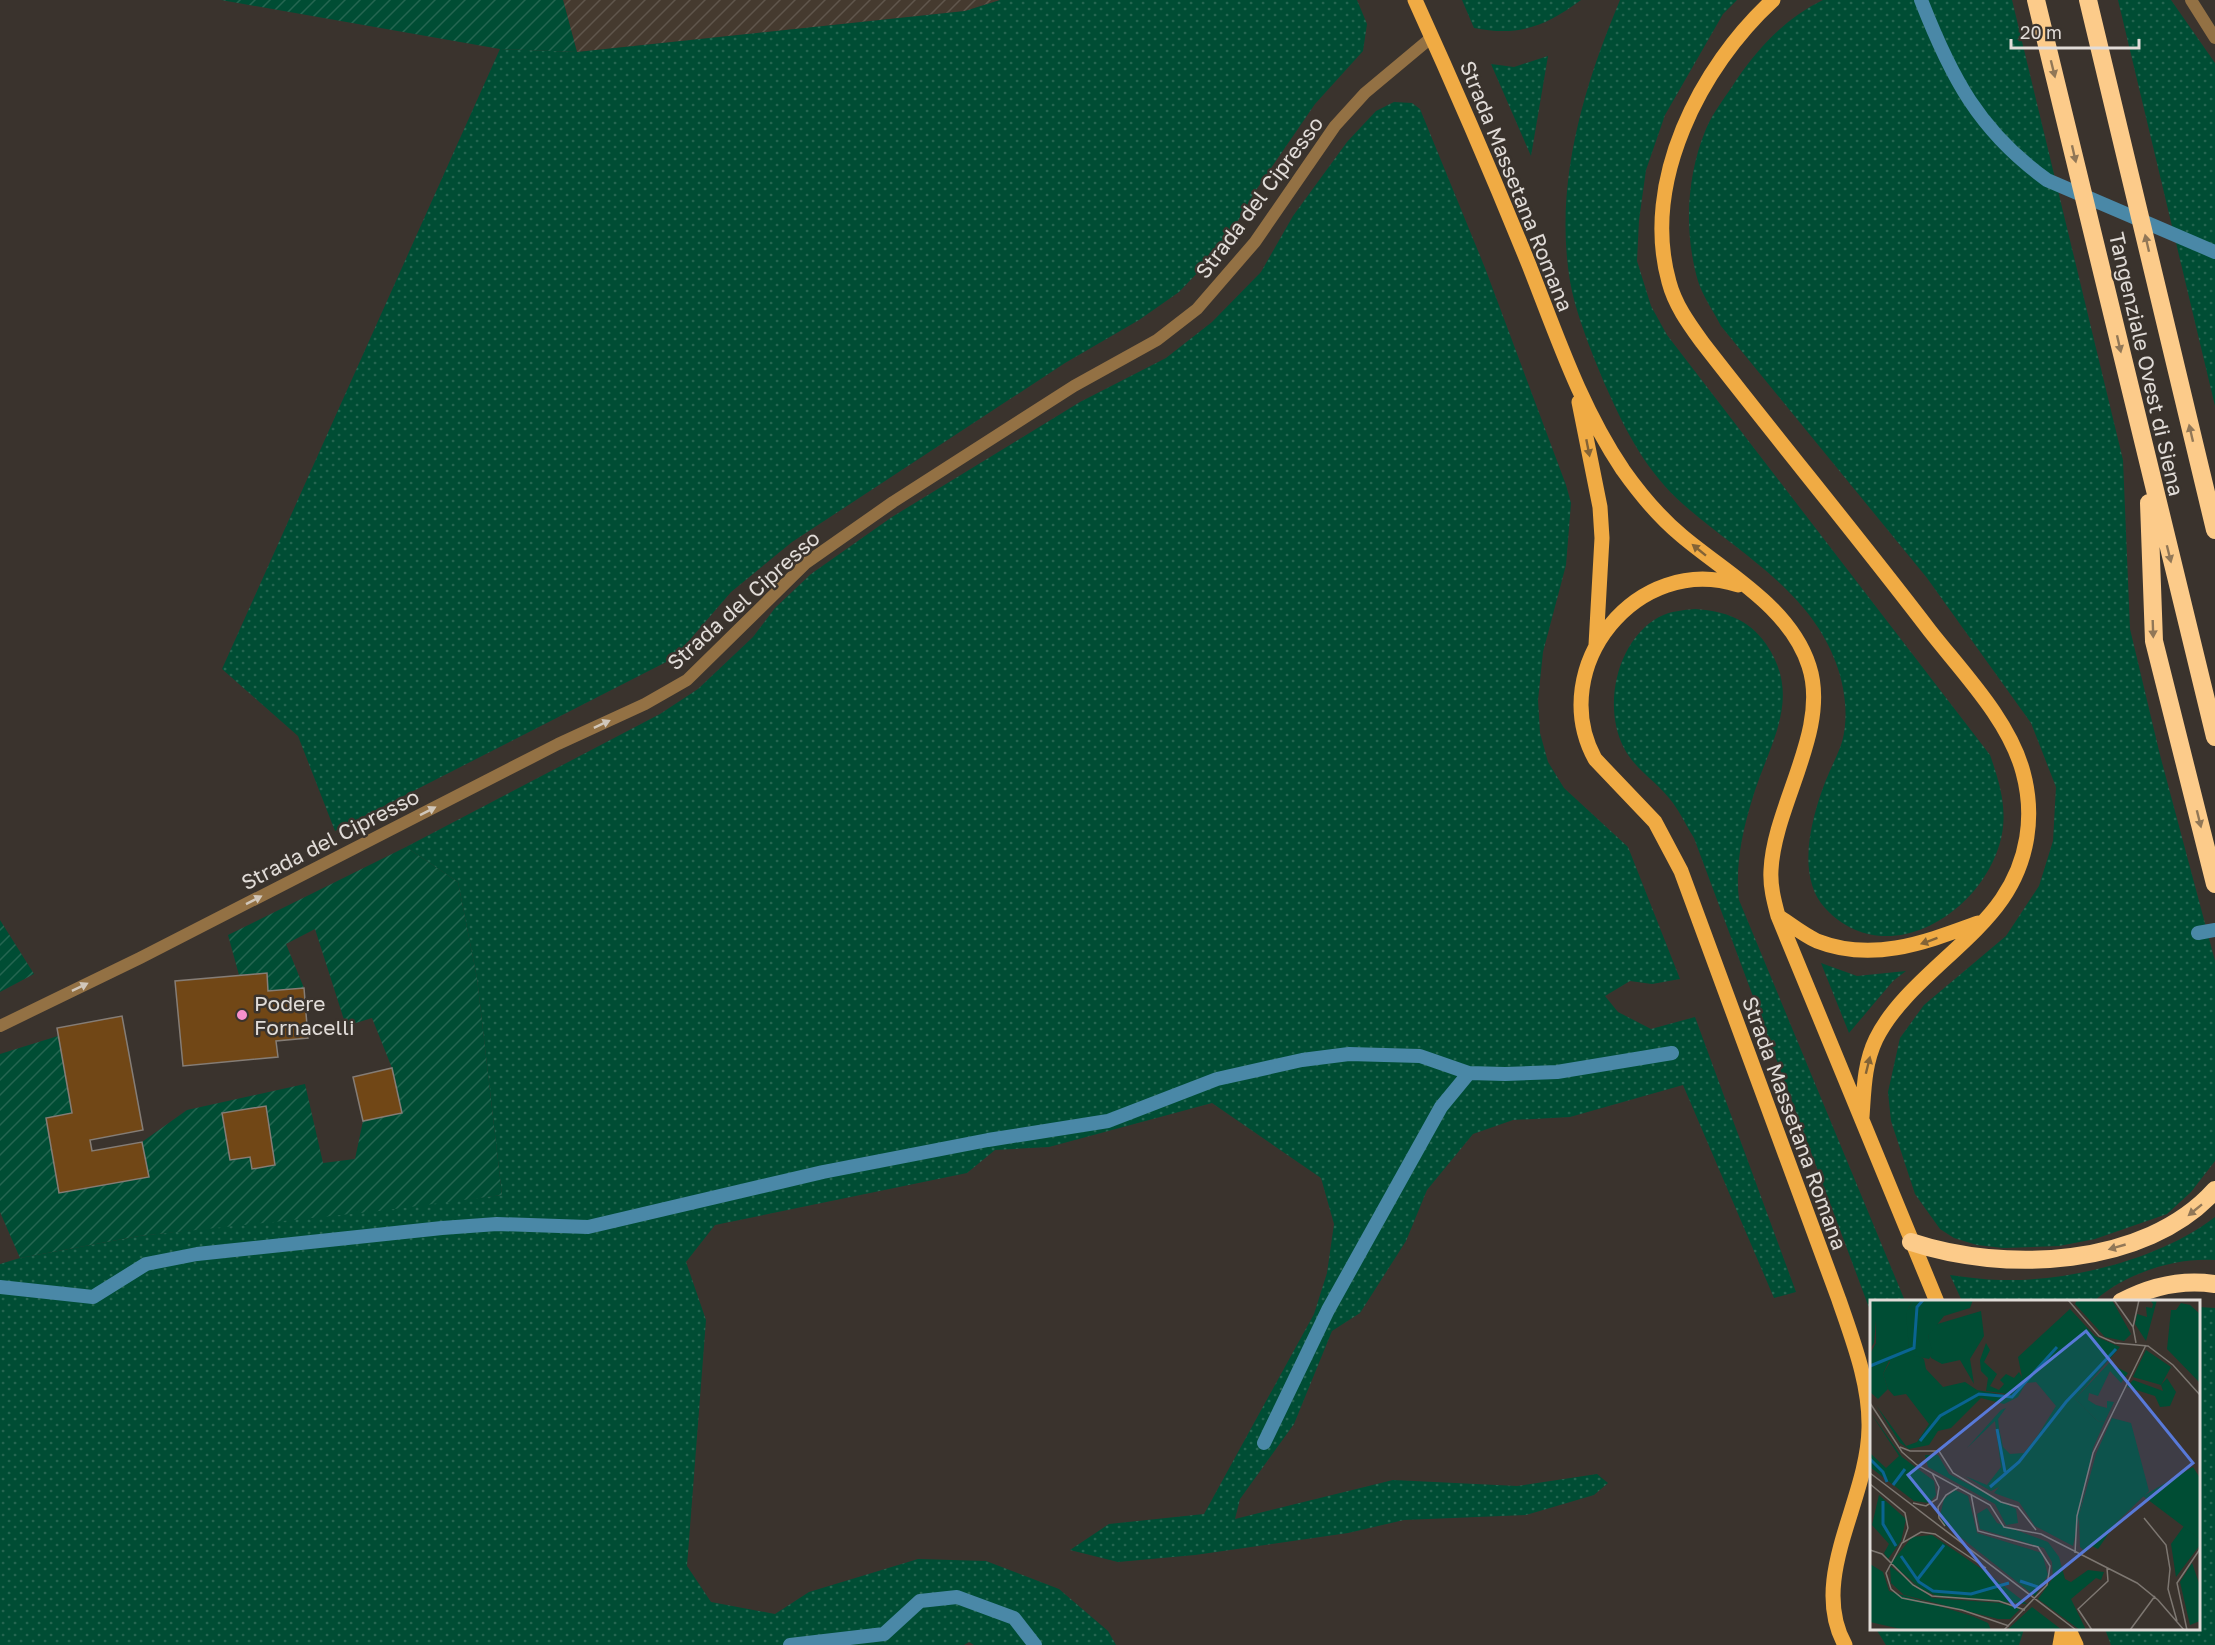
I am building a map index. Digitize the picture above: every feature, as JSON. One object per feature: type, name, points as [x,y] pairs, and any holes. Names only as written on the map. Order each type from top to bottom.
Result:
[{"type":"highway","name":"Tangenziale Ovest di Siena","points":[[2036,0],[2215,737]]},
{"type":"highway","name":"Tangenziale Ovest di Siena","points":[[2088,0],[2215,530]]},
{"type":"highway","points":[[2198,462],[2215,506]]},
{"type":"highway","points":[[2148,466],[2154,641],[2215,884]]},
{"type":"highway","points":[[1911,1242],[1940,1251],[1981,1259],[2051,1258],[2100,1251],[2138,1241],[2171,1226],[2188,1216],[2215,1190]]},
{"type":"highway","points":[[2126,1300],[2162,1285],[2215,1284]]},
{"type":"main road","name":"Strada Massetana Romana","points":[[1415,0],[1528,265],[1577,390],[1622,468],[1656,512],[1744,587],[1764,601],[1789,629],[1804,654],[1812,678],[1813,701],[1809,725],[1775,845],[1771,870],[1773,896],[1778,916],[1936,1300]]},
{"type":"main road","points":[[1773,0],[1735,40],[1702,90],[1684,130],[1665,191],[1662,219],[1665,264],[1677,303],[1702,342],[1990,710],[2015,752],[2027,792],[2028,834],[2023,858],[2014,880],[1984,921],[1912,992],[1877,1037],[1866,1068],[1862,1123]]},
{"type":"main road","name":"Strada Massetana Romana","points":[[1577,390],[1600,507],[1602,538],[1596,645],[1580,696],[1583,728],[1588,747],[1610,778],[1655,822],[1681,871],[1839,1300],[1866,1388],[1869,1409],[1868,1449],[1862,1485],[1831,1584],[1832,1610],[1845,1645]]},
{"type":"main road","name":"Strada Massetana Romana","points":[[1596,645],[1606,630],[1629,607],[1662,585],[1685,580],[1714,579],[1744,587]]},
{"type":"main road","points":[[1778,916],[1816,940],[1866,950],[1886,951],[1920,945],[1984,921]]},
{"type":"main road","points":[[2060,1645],[2064,1630]]},
{"type":"main road","points":[[2068,1630],[2076,1645]]},
{"type":"street","points":[[2191,0],[2215,38]]},
{"type":"street","name":"Strada del Cipresso","points":[[0,1026],[558,744],[645,704],[687,680],[806,563],[893,502],[1074,386],[1156,340],[1197,309],[1255,243],[1335,126],[1365,93],[1432,37]]},
{"type":"shaded area","points":[[563,0],[1000,0],[965,11],[577,52]]},
{"type":"green space","points":[[221,0],[563,0],[577,52],[500,49]]},
{"type":"green space","points":[[1000,0],[1357,0],[1367,24],[1363,51],[1315,104],[1256,190],[1223,246],[1179,292],[1139,320],[1065,363],[792,542],[731,592],[674,658],[335,831],[298,736],[222,669],[500,49],[577,52],[965,11]]},
{"type":"green space","points":[[1462,0],[1581,0],[1544,23],[1505,31],[1474,28]]},
{"type":"green space","points":[[1620,0],[1737,0],[1723,14],[1665,115],[1646,170],[1639,220],[1637,261],[1651,306],[1667,335],[1990,755],[1996,774],[2003,804],[2003,824],[1993,862],[1977,887],[1956,909],[1931,925],[1904,934],[1877,936],[1850,927],[1825,908],[1816,895],[1811,879],[1808,862],[1812,828],[1821,794],[1839,752],[1845,722],[1842,682],[1824,638],[1809,615],[1791,594],[1771,575],[1684,505],[1649,466],[1630,437],[1615,406],[1591,350],[1576,307],[1566,245],[1569,173],[1575,138],[1594,68]]},
{"type":"green space","points":[[1823,0],[2012,0],[2123,460],[2130,629],[2160,755],[2215,961],[2215,1161],[2191,1192],[2167,1214],[2095,1239],[2059,1246],[2003,1248],[1977,1245],[1954,1238],[1940,1229],[1915,1194],[1891,1121],[1888,1092],[1900,1038],[1924,1005],[2006,936],[2039,886],[2053,841],[2056,787],[2031,723],[1927,578],[1721,326],[1700,287],[1694,263],[1689,224],[1691,186],[1699,147],[1709,123],[1737,79],[1765,44],[1797,15]]},
{"type":"green space","points":[[2118,0],[2171,0],[2215,63],[2215,406]]},
{"type":"green space","points":[[1548,56],[1531,156],[1491,64],[1514,67]]},
{"type":"green space","points":[[1394,102],[1412,103],[1420,109],[1485,268],[1571,503],[1566,565],[1543,652],[1538,700],[1540,733],[1548,762],[1564,788],[1628,847],[1680,979],[1652,984],[1630,981],[1605,996],[1618,1012],[1651,1029],[1695,1017],[1796,1292],[1774,1298],[1683,1085],[1570,1117],[1513,1120],[1473,1134],[1427,1190],[1406,1241],[1360,1313],[1332,1331],[1294,1424],[1240,1499],[1235,1519],[1393,1480],[1517,1486],[1597,1474],[1608,1483],[1594,1495],[1526,1515],[1404,1520],[1348,1533],[1195,1555],[1118,1562],[1070,1550],[1109,1524],[1204,1514],[1314,1314],[1327,1273],[1334,1224],[1321,1178],[1212,1103],[1049,1147],[995,1150],[967,1173],[715,1225],[686,1262],[706,1320],[687,1566],[711,1602],[775,1614],[809,1592],[918,1559],[986,1561],[1059,1589],[1108,1631],[1116,1645],[974,1645],[969,1642],[964,1645],[0,1645],[0,1264],[20,1258],[139,1236],[502,1195],[477,978],[458,882],[406,847],[660,714],[698,689],[753,637],[775,608],[811,574],[892,517],[1080,402],[1166,358],[1212,322],[1261,272],[1293,216],[1347,142],[1376,111]]},
{"type":"green space","points":[[1682,610],[1716,612],[1744,622],[1759,635],[1777,664],[1782,684],[1779,722],[1752,800],[1742,837],[1738,875],[1739,900],[1905,1300],[1870,1300],[1870,1310],[1694,838],[1667,796],[1629,756],[1617,731],[1614,694],[1624,657],[1633,641],[1645,628],[1659,617]]},
{"type":"green space","points":[[406,847],[458,882],[477,978],[502,1195],[379,1211],[139,1236],[20,1258],[0,1212],[0,1054],[58,1036],[72,1113],[46,1118],[60,1192],[149,1177],[142,1142],[187,1110],[305,1084],[323,1163],[355,1159],[363,1121],[402,1113],[392,1068],[372,1018],[346,1026],[315,929],[286,944],[304,988],[268,991],[267,973],[239,975],[228,935]]},
{"type":"green space","points":[[0,920],[34,974],[0,992]]},
{"type":"green space","points":[[1821,963],[1857,976],[1906,971],[1893,981],[1849,1033]]},
{"type":"green space","points":[[2215,1217],[2215,1260],[2183,1261],[2151,1269],[2120,1283],[2095,1300],[1962,1300],[1950,1275],[1988,1280],[2056,1277],[2113,1265],[2141,1256],[2193,1232]]},
{"type":"green space","points":[[2200,1307],[2215,1308],[2215,1645],[2111,1645],[2105,1630],[2200,1630]]},
{"type":"green space","points":[[1877,1630],[2024,1630],[2019,1645],[1886,1645]]},
{"type":"building","name":"Podere Fornacelli","points":[[267,973],[268,991],[304,988],[308,1038],[276,1041],[278,1057],[183,1066],[175,981]]},
{"type":"building","points":[[122,1016],[143,1130],[90,1140],[92,1151],[142,1142],[149,1177],[59,1193],[46,1118],[72,1113],[57,1028]]},
{"type":"building","points":[[392,1068],[402,1113],[363,1121],[353,1077]]},
{"type":"building","points":[[266,1106],[275,1165],[252,1169],[250,1157],[230,1160],[222,1113]]},
{"type":"waterway","points":[[1921,0],[1956,78],[1985,122],[2023,161],[2047,180],[2215,252]]},
{"type":"waterway","points":[[2198,933],[2215,930]]},
{"type":"waterway","points":[[0,1287],[93,1297],[146,1264],[197,1254],[497,1224],[588,1227],[823,1172],[988,1140],[1108,1121],[1217,1079],[1302,1060],[1349,1054],[1420,1056],[1469,1073],[1505,1074],[1557,1072],[1672,1053]]},
{"type":"waterway","points":[[1264,1443],[1328,1310],[1441,1107],[1469,1073]]},
{"type":"waterway","points":[[790,1645],[884,1634],[920,1601],[957,1597],[1014,1618],[1035,1645]]},
{"type":"place","name":"Podere Fornacelli","points":[[242,1015]]}]
